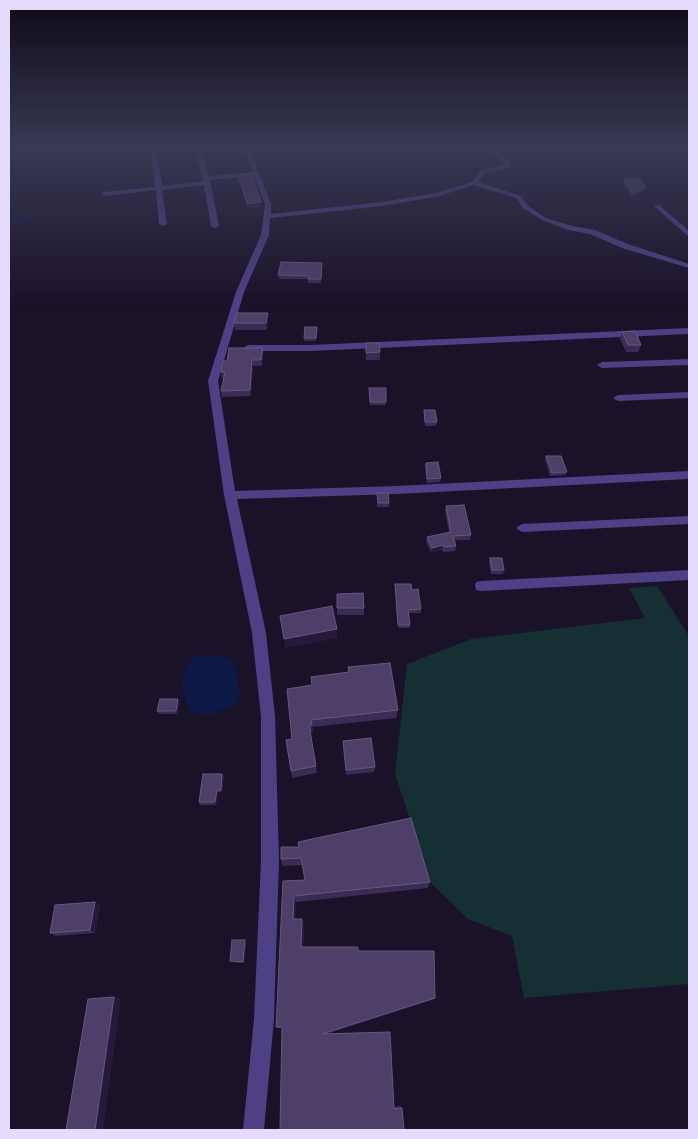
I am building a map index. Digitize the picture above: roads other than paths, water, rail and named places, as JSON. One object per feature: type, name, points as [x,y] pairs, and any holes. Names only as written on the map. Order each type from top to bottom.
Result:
[{"type":"street","points":[[160,200],[163,224]]},
{"type":"street","points":[[210,200],[215,226]]},
{"type":"street","points":[[254,1130],[264,1019],[270,860],[268,716],[259,634],[230,495],[214,381],[233,349],[240,292],[265,235],[268,204],[267,200]]},
{"type":"street","points":[[267,216],[408,200]]},
{"type":"street","points":[[521,200],[525,207],[544,219],[571,228],[592,232],[626,246],[689,266]]},
{"type":"street","points":[[657,206],[689,235]]},
{"type":"street","points":[[233,349],[311,348],[689,331]]},
{"type":"street","points":[[602,365],[689,362]]},
{"type":"street","points":[[618,398],[689,395]]},
{"type":"street","points":[[230,495],[397,490],[689,475]]},
{"type":"street","points":[[522,528],[689,520]]},
{"type":"street","points":[[481,586],[689,575]]},
{"type":"water","points":[[207,655],[223,656],[235,662],[240,692],[236,704],[213,714],[191,713],[185,700],[182,685],[184,670],[193,657]]},
{"type":"waterway","points":[[9,222],[25,219]]}]
